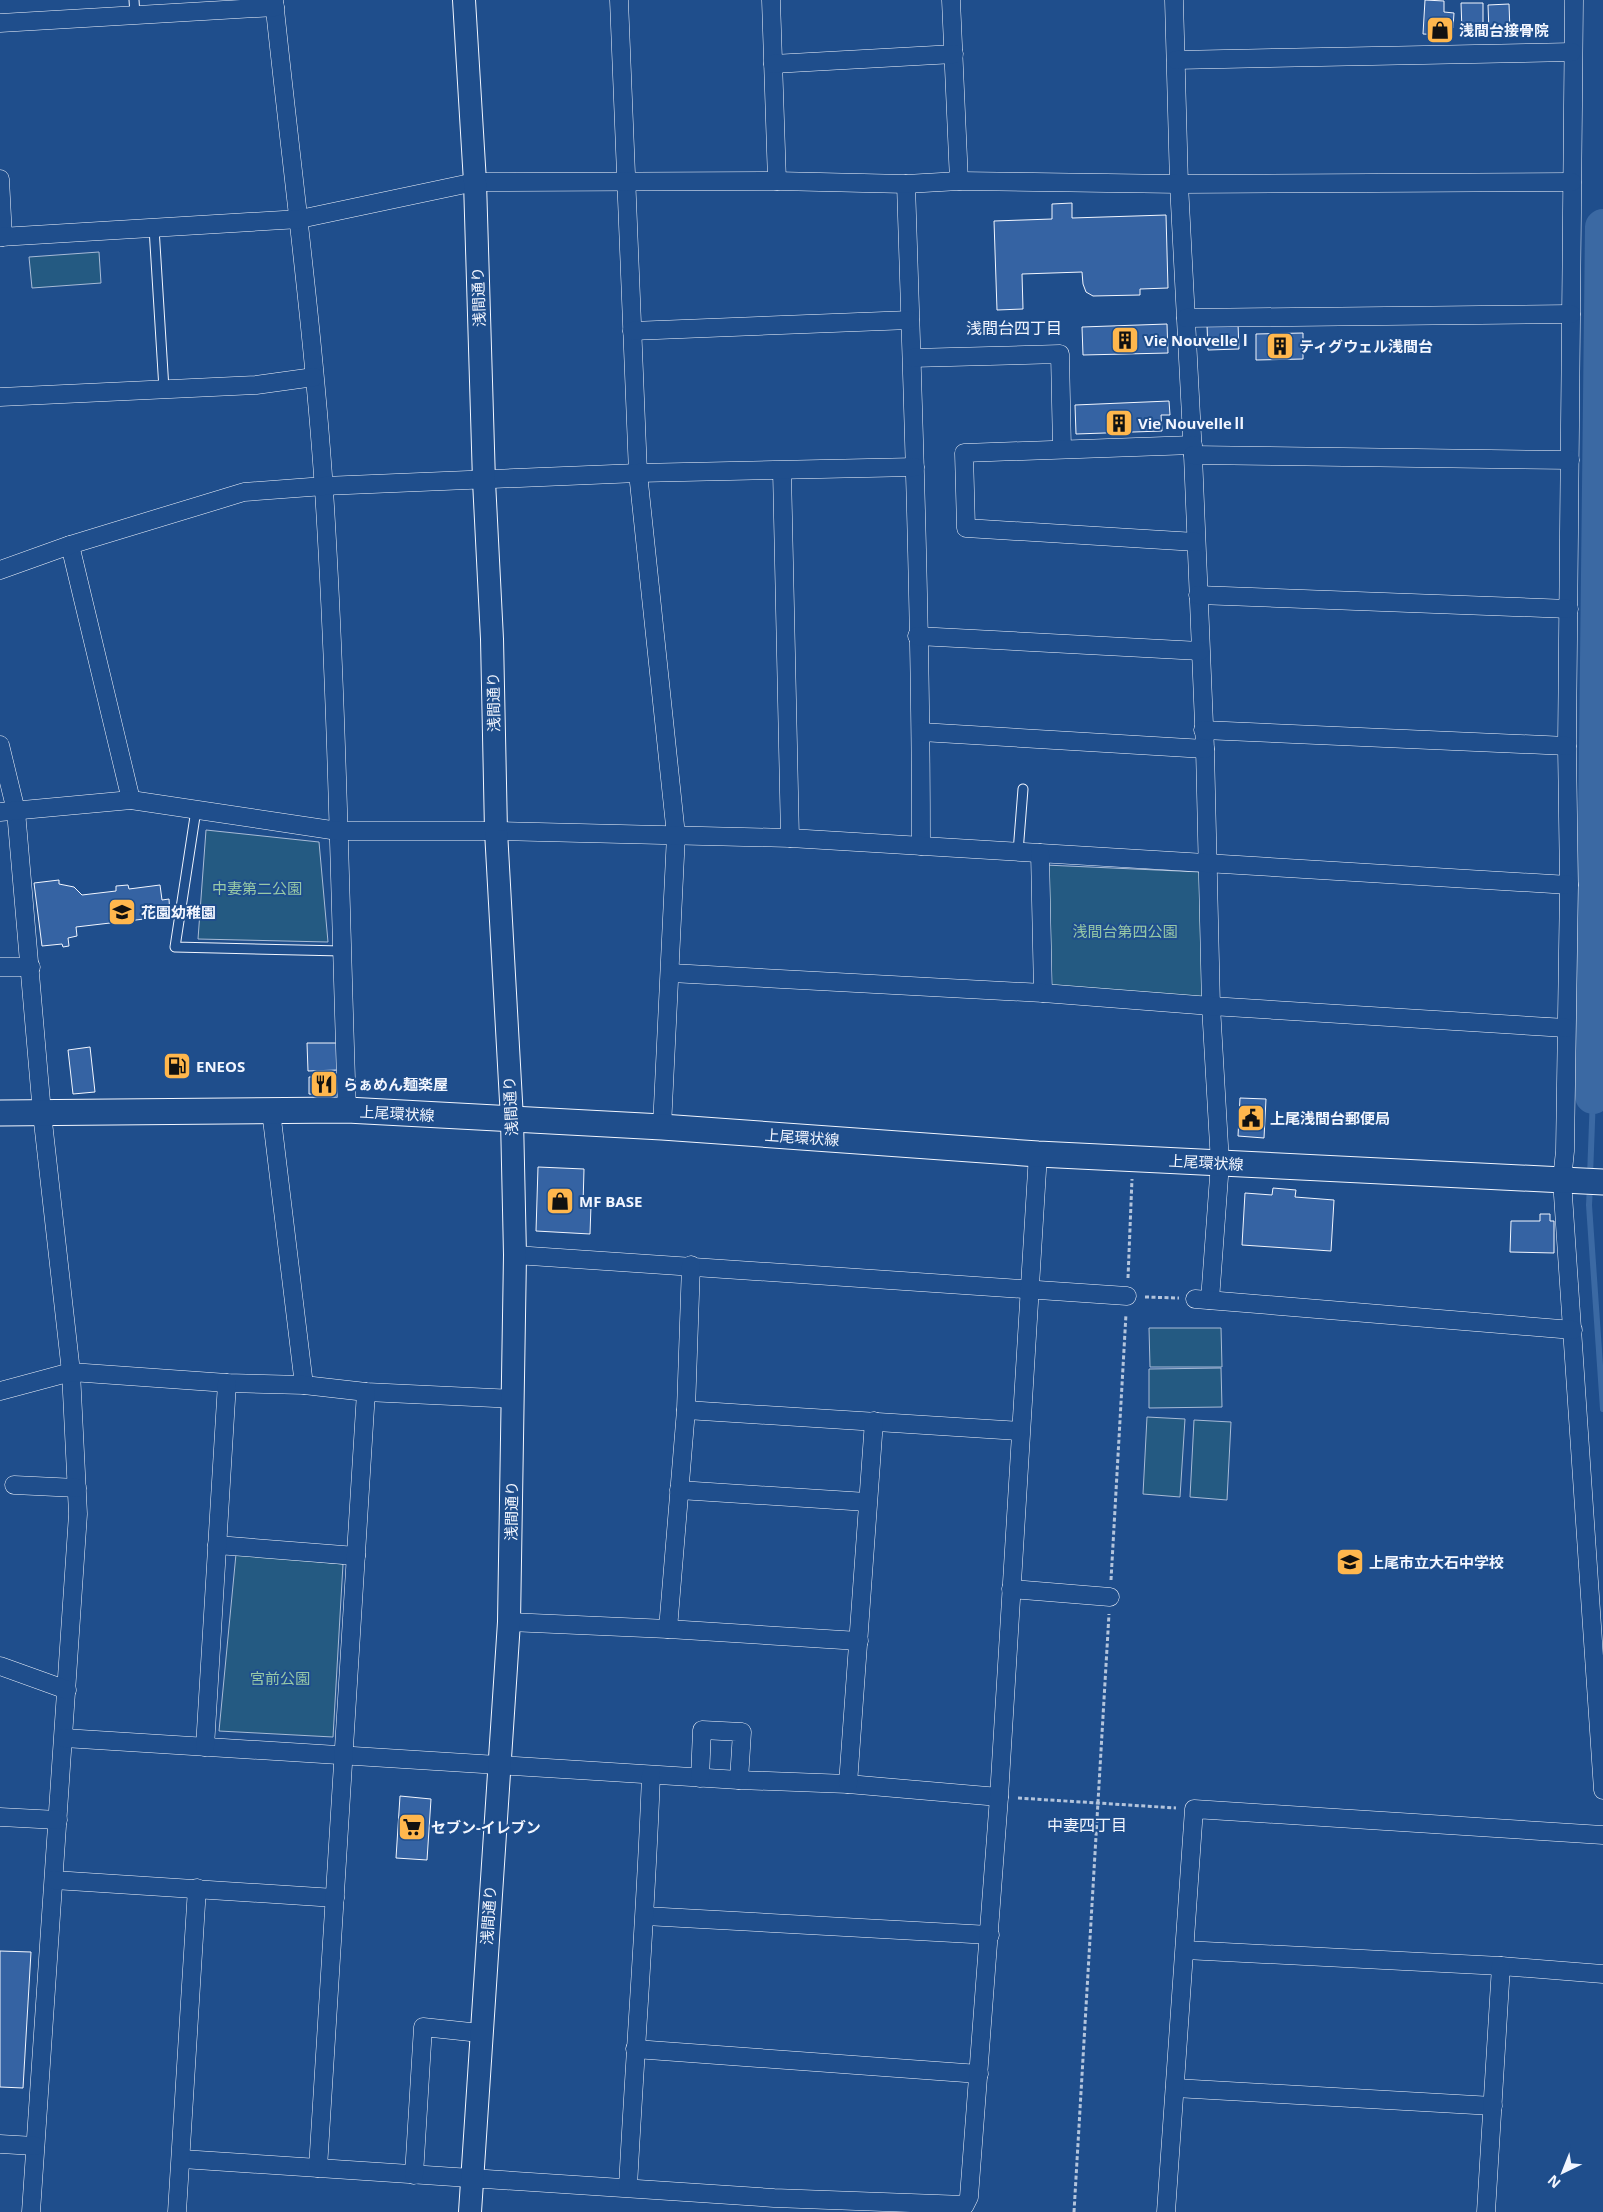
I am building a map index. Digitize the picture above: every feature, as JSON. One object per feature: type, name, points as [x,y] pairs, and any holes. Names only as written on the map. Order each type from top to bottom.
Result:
[{"type":"main road","name":"上尾環状線","points":[[0,1113],[347,1110],[662,1127],[1038,1154],[1603,1182]]},
{"type":"street","name":"浅間通り","points":[[464,0],[475,182],[484,481],[492,638],[496,831],[512,1119],[515,1255],[509,1622],[480,2033],[470,2212]]},
{"type":"street","points":[[619,0],[638,473],[676,835],[671,973],[662,1127]]},
{"type":"street","points":[[771,0],[777,181]]},
{"type":"street","points":[[951,0],[959,181]]},
{"type":"street","points":[[1174,0],[1179,184],[1193,450],[1205,749],[1211,1006],[1220,1163],[1202,1299],[1573,1330]]},
{"type":"street","points":[[1574,0],[1572,52],[1567,746],[1569,885],[1565,1151],[1562,1180],[1603,1790]]},
{"type":"street","points":[[0,22],[134,7],[275,3],[300,219],[324,486],[332,628],[347,1110]]},
{"type":"street","points":[[1176,60],[1572,52]]},
{"type":"street","points":[[774,64],[954,54]]},
{"type":"street","points":[[0,179],[1,237],[300,219],[475,182],[777,181],[906,184],[959,181],[1179,184],[1572,182]]},
{"type":"street","points":[[906,184],[915,467],[921,732],[921,846]]},
{"type":"street","points":[[1186,318],[1571,314]]},
{"type":"street","points":[[632,331],[910,320]]},
{"type":"street","points":[[912,358],[1060,354],[1062,449]]},
{"type":"street","points":[[0,397],[256,385],[314,377]]},
{"type":"street","points":[[1196,542],[966,528],[964,453],[1062,449],[1193,450],[1570,460]]},
{"type":"street","points":[[0,570],[70,545],[244,492],[324,486],[484,481],[638,473],[782,472],[915,467]]},
{"type":"street","points":[[782,472],[790,838]]},
{"type":"street","points":[[70,545],[132,800]]},
{"type":"street","points":[[1198,595],[1569,609]]},
{"type":"street","points":[[918,636],[1200,651]]},
{"type":"street","points":[[1203,730],[1567,746]]},
{"type":"street","points":[[921,732],[1205,749]]},
{"type":"street","points":[[0,745],[30,967],[42,1113],[71,1372],[78,1514],[31,2212]]},
{"type":"street","points":[[8,812],[132,800],[338,831],[496,831],[790,838],[1569,885]]},
{"type":"street","points":[[1040,853],[1043,993]]},
{"type":"street","points":[[0,968],[30,967]]},
{"type":"street","points":[[671,973],[1043,993],[1211,1006],[1566,1028]]},
{"type":"street","points":[[271,1111],[304,1385]]},
{"type":"street","points":[[182,2159],[472,2179],[628,2187],[774,2205],[965,2205],[969,2197],[1000,1796],[1020,1430],[1038,1154]]},
{"type":"street","points":[[515,1255],[1127,1296]]},
{"type":"street","points":[[668,1629],[686,1410],[691,1266]]},
{"type":"street","points":[[0,1391],[71,1372],[227,1383],[304,1385],[366,1392],[513,1399]]},
{"type":"street","points":[[205,1747],[227,1383]]},
{"type":"street","points":[[318,2168],[366,1392]]},
{"type":"street","points":[[686,1410],[1020,1430]]},
{"type":"street","points":[[848,1784],[874,1421]]},
{"type":"street","points":[[14,1485],[77,1488]]},
{"type":"street","points":[[680,1490],[867,1502]]},
{"type":"street","points":[[217,1545],[356,1556]]},
{"type":"street","points":[[1011,1589],[1110,1597]]},
{"type":"street","points":[[509,1622],[668,1629],[859,1641]]},
{"type":"street","points":[[0,1666],[67,1690]]},
{"type":"street","points":[[700,1778],[702,1730],[742,1732],[740,1780]]},
{"type":"street","points":[[64,1738],[700,1778],[848,1784],[1000,1796]]},
{"type":"street","points":[[628,2187],[635,2049],[646,1916],[651,1775]]},
{"type":"street","points":[[1166,2212],[1194,1809],[1603,1836]]},
{"type":"street","points":[[0,1817],[58,1820]]},
{"type":"street","points":[[54,1880],[334,1898]]},
{"type":"street","points":[[177,2212],[182,2159],[197,1888]]},
{"type":"street","points":[[646,1916],[990,1935]]},
{"type":"street","points":[[1184,1950],[1501,1966],[1603,1974]]},
{"type":"street","points":[[1486,2212],[1501,1966]]},
{"type":"street","points":[[414,2175],[423,2027],[480,2033]]},
{"type":"street","points":[[635,2049],[979,2074]]},
{"type":"street","points":[[1175,2088],[1493,2106]]},
{"type":"street","points":[[0,2144],[35,2146]]},
{"type":"lane","points":[[154,228],[164,389]]},
{"type":"lane","points":[[1018,852],[1023,789]]},
{"type":"lane","points":[[196,810],[175,947],[342,951]]},
{"type":"path","points":[[1074,2212],[1099,1803],[1133,1171]]},
{"type":"path","points":[[1127,1296],[1202,1299]]},
{"type":"path","points":[[1000,1796],[1194,1809]]},
{"type":"green space","points":[[99,252],[101,283],[32,288],[29,257]]},
{"type":"green space","name":"中妻第二公園","points":[[206,830],[319,842],[328,942],[198,939]]},
{"type":"green space","name":"浅間台第四公園","points":[[1045,865],[1201,872],[1204,998],[1048,989]]},
{"type":"green space","points":[[1149,1328],[1221,1328],[1222,1367],[1150,1367]]},
{"type":"green space","points":[[1221,1368],[1222,1407],[1149,1408],[1149,1369]]},
{"type":"green space","points":[[1147,1417],[1185,1419],[1180,1497],[1143,1494]]},
{"type":"green space","points":[[1194,1420],[1231,1422],[1227,1500],[1190,1497]]},
{"type":"green space","name":"宮前公園","points":[[236,1554],[343,1564],[333,1737],[219,1731]]},
{"type":"building","points":[[1425,0],[1444,1],[1444,12],[1454,13],[1453,28],[1446,28],[1446,35],[1423,34]]},
{"type":"building","points":[[1461,3],[1483,3],[1483,24],[1474,24],[1474,30],[1462,31]]},
{"type":"building","points":[[1509,4],[1510,31],[1489,32],[1488,5]]},
{"type":"building","points":[[1072,203],[1072,218],[1166,215],[1168,288],[1140,289],[1140,295],[1093,296],[1086,292],[1082,272],[1022,274],[1023,309],[997,310],[994,221],[1052,219],[1052,204]]},
{"type":"building","name":"Vie NouvelleⅠ","points":[[1167,324],[1168,353],[1083,355],[1082,327]]},
{"type":"building","points":[[1238,324],[1239,349],[1208,350],[1207,325]]},
{"type":"building","name":"ティグウェル浅間台","points":[[1303,333],[1303,359],[1256,360],[1256,334]]},
{"type":"building","name":"Vie NouvelleⅡ","points":[[1169,401],[1170,415],[1161,415],[1162,431],[1076,434],[1075,405]]},
{"type":"building","points":[[59,880],[59,884],[74,887],[82,895],[116,891],[116,886],[128,885],[129,889],[160,885],[162,900],[169,899],[170,916],[76,927],[77,936],[68,938],[69,946],[63,947],[62,944],[42,946],[34,883]]},
{"type":"building","points":[[307,1043],[339,1043],[339,1070],[308,1071]]},
{"type":"building","points":[[90,1047],[95,1092],[73,1094],[68,1050]]},
{"type":"building","points":[[309,1077],[340,1077],[339,1095],[309,1094]]},
{"type":"building","points":[[1240,1098],[1266,1099],[1264,1138],[1238,1136]]},
{"type":"building","points":[[538,1167],[584,1169],[583,1205],[591,1205],[590,1234],[536,1231]]},
{"type":"building","points":[[1273,1188],[1296,1190],[1295,1197],[1334,1200],[1331,1251],[1242,1245],[1245,1193],[1272,1195]]},
{"type":"building","points":[[1540,1214],[1550,1214],[1550,1221],[1554,1221],[1554,1253],[1510,1252],[1511,1221],[1540,1221]]},
{"type":"building","points":[[400,1796],[431,1799],[427,1860],[396,1858]]},
{"type":"building","points":[[0,1951],[31,1952],[23,2088],[0,2087]]},
{"type":"waterway","points":[[1593,1096],[1603,227]]},
{"type":"waterway","points":[[1590,1176],[1593,1096]]},
{"type":"waterway","points":[[1590,1186],[1589,1205],[1603,1409]]},
{"type":"place","name":"浅間台接骨院","points":[[1440,30]]},
{"type":"place","name":"Vie NouvelleⅠ","points":[[1125,340]]},
{"type":"place","name":"ティグウェル浅間台","points":[[1280,346]]},
{"type":"place","name":"Vie NouvelleⅡ","points":[[1119,423]]},
{"type":"place","name":"花園幼稚園","points":[[122,912]]},
{"type":"place","name":"ENEOS","points":[[177,1066]]},
{"type":"place","name":"らぁめん麺楽屋","points":[[324,1084]]},
{"type":"place","name":"上尾浅間台郵便局","points":[[1251,1118]]},
{"type":"place","name":"MF BASE","points":[[560,1201]]},
{"type":"place","name":"上尾市立大石中学校","points":[[1350,1562]]},
{"type":"place","name":"セブン-イレブン","points":[[412,1827]]},
{"type":"district","name":"浅間台四丁目","points":[[1014,328]]},
{"type":"district","name":"中妻四丁目","points":[[1087,1825]]}]
